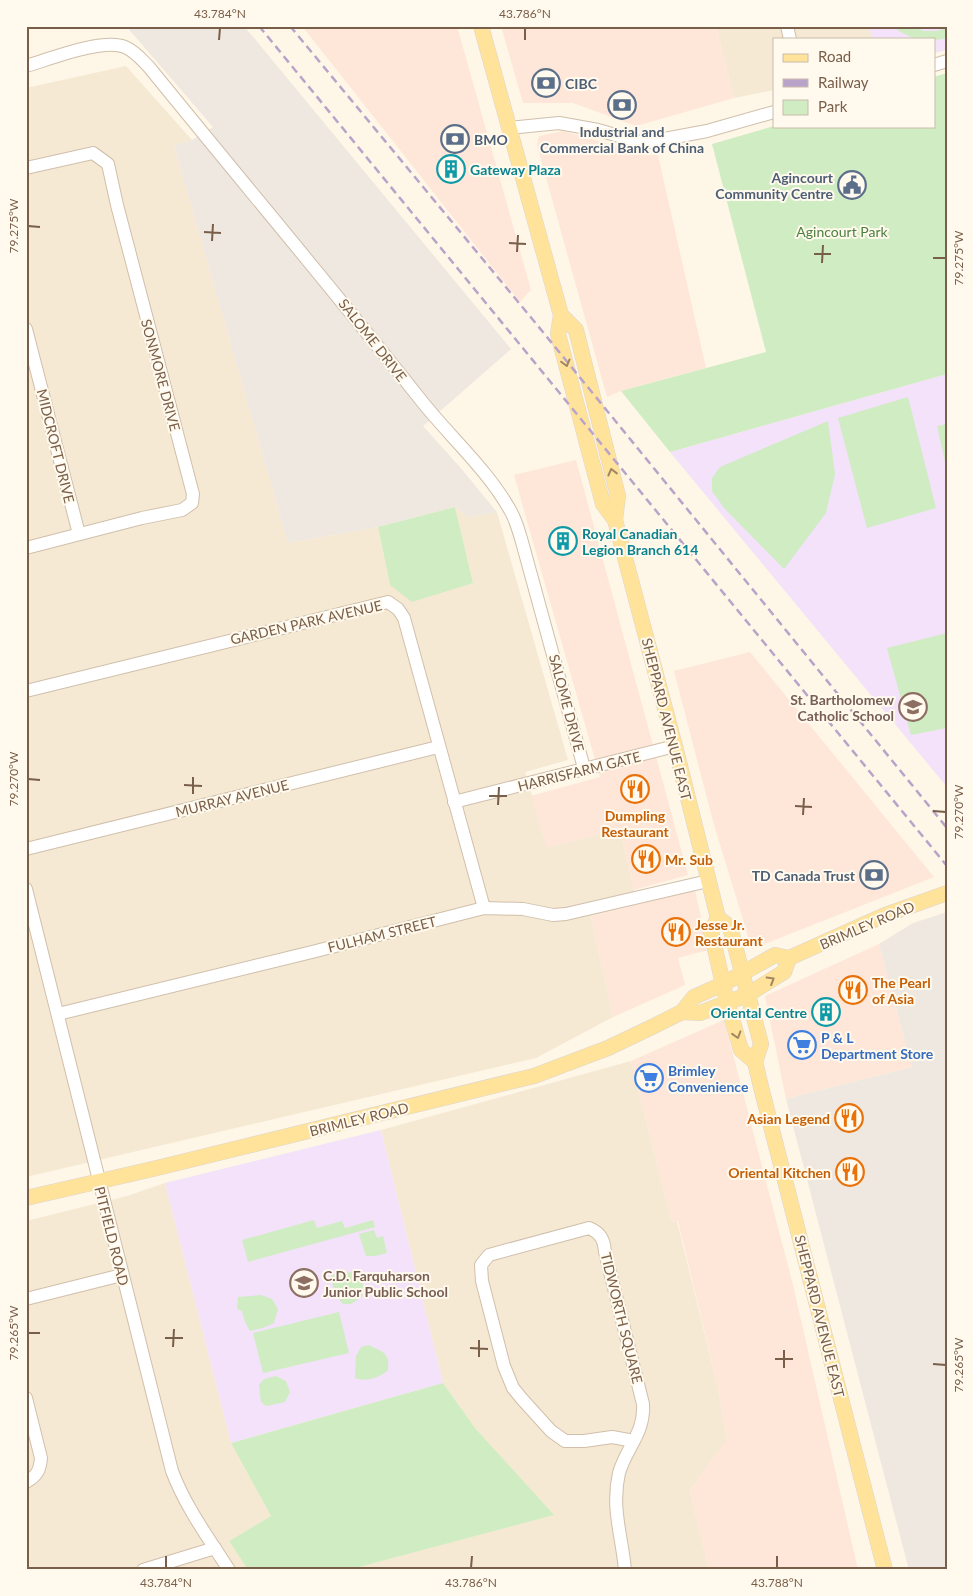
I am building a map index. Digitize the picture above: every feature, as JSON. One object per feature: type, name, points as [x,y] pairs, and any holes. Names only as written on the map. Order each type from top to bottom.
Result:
[{"type":"main road","name":"SHEPPARD AVENUE EAST","points":[[481,26],[561,315],[558,334],[603,504],[615,520],[718,918],[730,927],[761,1044],[756,1062],[885,1570]]},
{"type":"main road","name":"BRIMLEY ROAD","points":[[26,1198],[534,1076],[608,1048],[682,1012],[694,997],[775,955],[789,958],[886,915],[947,893]]},
{"type":"main road","name":"SHEPPARD AVENUE EAST","points":[[718,918],[710,931],[722,984],[741,1050],[756,1062]]},
{"type":"main road","name":"BRIMLEY ROAD","points":[[682,1012],[700,1012],[747,995],[784,972],[789,958]]},
{"type":"street","name":"SALOME DRIVE","points":[[26,66],[97,45],[114,44],[125,47],[135,53],[318,271],[425,406],[481,469],[505,502],[522,542],[584,768]]},
{"type":"street","points":[[509,128],[559,123],[598,130],[643,143],[707,131],[773,112]]},
{"type":"street","name":"SONMORE DRIVE","points":[[26,168],[93,153],[108,164],[117,205],[193,494],[192,503],[182,510],[142,518],[26,548]]},
{"type":"street","name":"MIDCROFT DRIVE","points":[[26,330],[79,534]]},
{"type":"street","name":"GARDEN PARK AVENUE","points":[[26,691],[388,602],[398,609],[404,618],[438,747],[484,908]]},
{"type":"street","name":"HARRISFARM GATE","points":[[454,802],[675,746]]},
{"type":"street","name":"MURRAY AVENUE","points":[[26,849],[438,747]]},
{"type":"street","name":"FULHAM STREET","points":[[58,1014],[484,908],[523,909],[553,915],[566,914],[708,881]]},
{"type":"street","name":"PITFIELD ROAD","points":[[26,889],[172,1471],[181,1495],[230,1570]]},
{"type":"street","name":"TIDWORTH SQUARE","points":[[625,1570],[616,1516],[616,1491],[620,1471],[634,1441],[644,1418],[643,1404],[604,1243],[596,1231],[589,1228],[489,1256],[481,1265],[482,1281],[504,1366],[513,1388],[551,1431],[565,1441],[584,1441],[612,1437],[634,1441]]},
{"type":"street","points":[[26,1299],[122,1275]]},
{"type":"street","points":[[26,1398],[41,1458],[41,1467],[26,1482]]},
{"type":"street","points":[[143,1570],[215,1548]]},
{"type":"shaded area","points":[[126,26],[244,26],[511,349],[423,426],[497,512],[469,517],[455,507],[378,527],[288,543],[174,145],[192,140],[213,127]]},
{"type":"shaded area","points":[[302,26],[457,26],[531,290],[520,302]]},
{"type":"shaded area","points":[[501,26],[716,26],[734,98],[636,126],[573,103],[523,103]]},
{"type":"shaded area","points":[[716,26],[869,26],[872,38],[773,38],[773,90],[734,98]]},
{"type":"shaded area","points":[[869,26],[947,26],[947,50],[936,53],[936,38],[872,38]]},
{"type":"shaded area","points":[[126,66],[192,140],[174,145],[288,543],[378,527],[390,585],[473,583],[455,507],[469,517],[497,512],[568,760],[525,772],[547,847],[620,829],[637,904],[591,916],[613,1017],[536,1058],[26,1177],[26,88]]},
{"type":"shaded area","points":[[563,131],[649,155],[658,155],[706,368],[621,391],[607,397],[537,145],[539,136]]},
{"type":"shaded area","points":[[947,374],[947,787],[670,452]]},
{"type":"shaded area","points":[[576,460],[688,875],[634,890],[620,829],[547,848],[531,796],[600,777],[514,475]]},
{"type":"shaded area","points":[[750,652],[934,877],[752,949],[714,825],[674,671]]},
{"type":"shaded area","points":[[695,890],[708,950],[678,958],[685,985],[613,1017],[591,916]]},
{"type":"shaded area","points":[[947,912],[947,1570],[909,1570],[786,1099],[912,1067],[879,944],[913,923]]},
{"type":"shaded area","points":[[879,944],[912,1067],[786,1099],[765,996]]},
{"type":"shaded area","points":[[724,1020],[793,1285],[858,1570],[709,1570],[690,1490],[727,1439],[719,1392],[678,1221],[672,1222],[631,1061]]},
{"type":"shaded area","points":[[631,1061],[672,1222],[677,1221],[719,1392],[727,1440],[690,1490],[709,1570],[348,1570],[553,1515],[475,1428],[443,1383],[381,1130]]},
{"type":"shaded area","name":"C.D. Farquharson Junior Public School","points":[[381,1130],[443,1383],[231,1443],[165,1183]]},
{"type":"shaded area","points":[[165,1183],[231,1443],[271,1516],[229,1541],[248,1570],[26,1570],[26,1221],[127,1196]]},
{"type":"green space","points":[[892,26],[910,26],[924,31],[936,31],[947,28],[947,38],[936,40],[936,38],[914,38]]},
{"type":"green space","name":"Agincourt Park","points":[[947,73],[947,374],[670,452],[621,391],[766,352],[712,144],[773,126],[773,128],[936,128],[936,76]]},
{"type":"green space","points":[[908,397],[936,508],[867,528],[838,418]]},
{"type":"green space","points":[[828,421],[835,474],[826,513],[784,569],[724,508],[712,491],[712,478],[720,467]]},
{"type":"green space","points":[[947,424],[947,470],[937,426]]},
{"type":"green space","points":[[455,507],[473,583],[412,602],[390,585],[378,527]]},
{"type":"green space","points":[[947,633],[947,728],[911,735],[887,648]]},
{"type":"green space","points":[[314,1220],[317,1228],[342,1221],[345,1228],[373,1220],[375,1227],[248,1262],[242,1240]]},
{"type":"green space","points":[[374,1230],[377,1238],[383,1236],[387,1253],[366,1256],[359,1234]]},
{"type":"green space","points":[[351,1272],[361,1279],[362,1297],[351,1304],[343,1304],[334,1291],[331,1275]]},
{"type":"green space","points":[[261,1295],[272,1299],[278,1309],[274,1323],[250,1331],[242,1311],[237,1309],[238,1297]]},
{"type":"green space","points":[[339,1312],[349,1353],[263,1373],[253,1333]]},
{"type":"green space","points":[[369,1345],[387,1356],[388,1370],[373,1378],[364,1380],[355,1378],[356,1356],[361,1347]]},
{"type":"green space","points":[[276,1376],[286,1381],[290,1392],[285,1402],[266,1406],[261,1402],[259,1385],[264,1379]]},
{"type":"green space","points":[[443,1383],[475,1428],[554,1515],[348,1570],[248,1570],[229,1541],[271,1516],[231,1443]]},
{"type":"railway","points":[[259,26],[947,866]]},
{"type":"railway","points":[[290,26],[538,326],[947,828]]},
{"type":"place","name":"CIBC","points":[[546,83]]},
{"type":"place","name":"Industrial and Commercial Bank of China","points":[[622,105]]},
{"type":"place","name":"BMO","points":[[455,139]]},
{"type":"place","name":"Gateway Plaza","points":[[451,169]]},
{"type":"place","name":"Agincourt Community Centre","points":[[852,185]]},
{"type":"place","name":"Royal Canadian Legion Branch 614","points":[[563,541]]},
{"type":"place","name":"St. Bartholomew Catholic School","points":[[913,707]]},
{"type":"place","name":"Dumpling Restaurant","points":[[635,789]]},
{"type":"place","name":"Mr. Sub","points":[[646,859]]},
{"type":"place","name":"TD Canada Trust","points":[[874,875]]},
{"type":"place","name":"Jesse Jr. Restaurant","points":[[676,932]]},
{"type":"place","name":"The Pearl of Asia","points":[[853,990]]},
{"type":"place","name":"Oriental Centre","points":[[826,1012]]},
{"type":"place","name":"P & L Department Store","points":[[802,1045]]},
{"type":"place","name":"Brimley Convenience","points":[[649,1078]]},
{"type":"place","name":"Asian Legend","points":[[849,1118]]},
{"type":"place","name":"Oriental Kitchen","points":[[850,1172]]},
{"type":"place","name":"C.D. Farquharson Junior Public School","points":[[304,1283]]}]
